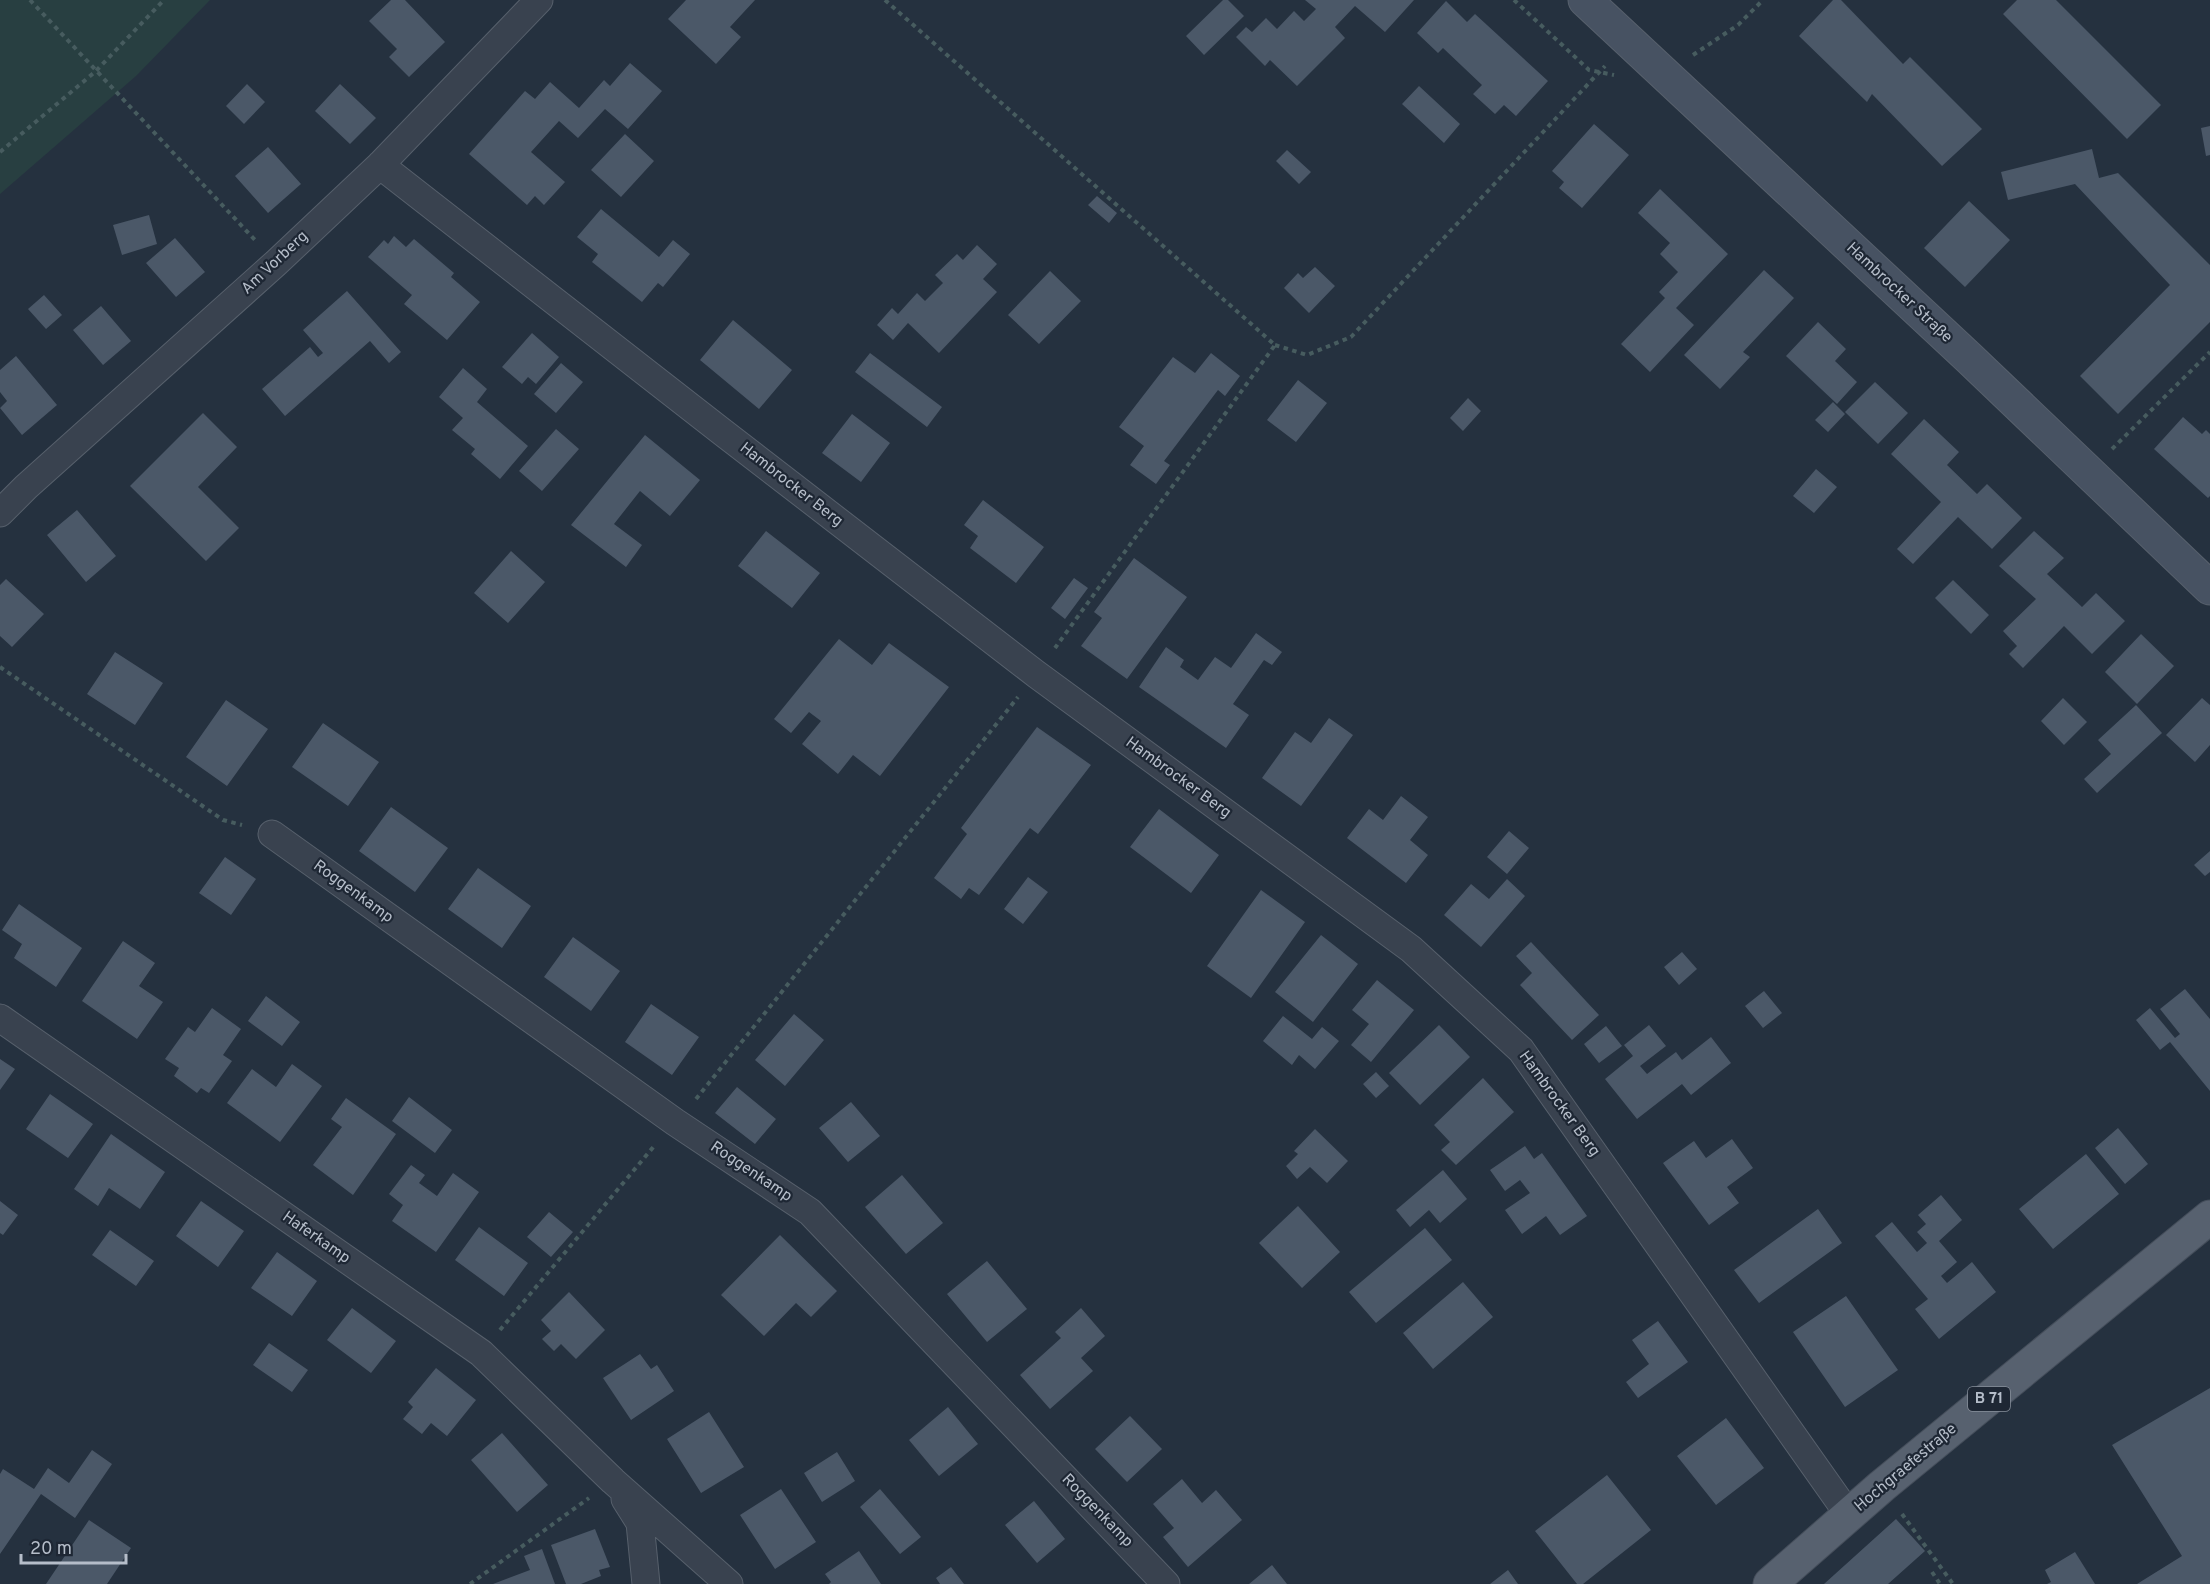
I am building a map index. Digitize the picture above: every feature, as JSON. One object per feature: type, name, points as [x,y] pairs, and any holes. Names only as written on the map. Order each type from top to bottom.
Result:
[{"type":"main road","name":"Hochgraefestraße","points":[[1770,1584],[1882,1486],[2210,1217]]},
{"type":"street","name":"Am Vorberg","points":[[0,513],[26,487],[276,263],[380,165],[539,0]]},
{"type":"street","name":"Hambrocker Straße","points":[[1585,0],[2210,588]]},
{"type":"street","name":"Hambrocker Berg","points":[[380,165],[1036,674],[1411,949],[1521,1050],[1849,1515]]},
{"type":"street","name":"Roggenkamp","points":[[272,834],[675,1122],[810,1212],[1166,1584]]},
{"type":"street","name":"Haferkamp","points":[[0,1018],[481,1353],[613,1481],[729,1584]]},
{"type":"street","name":"Haferkamp","points":[[613,1481],[639,1523],[646,1584]]},
{"type":"path","points":[[30,0],[276,263]]},
{"type":"path","points":[[0,152],[96,71],[164,0]]},
{"type":"path","points":[[885,0],[1275,345],[1306,356],[1351,337],[1628,40]]},
{"type":"path","points":[[1685,60],[1738,26],[1762,0]]},
{"type":"path","points":[[481,1353],[704,1090],[1036,674],[1275,345]]},
{"type":"path","points":[[2089,472],[2210,352]]},
{"type":"path","points":[[0,667],[223,820],[272,834]]},
{"type":"path","points":[[470,1584],[613,1481]]},
{"type":"path","points":[[1882,1486],[1953,1584]]},
{"type":"path","points":[[1932,1572],[1940,1584]]},
{"type":"green space","points":[[0,0],[210,0],[136,76],[0,194]]},
{"type":"building","points":[[391,0],[405,0],[445,42],[409,77],[389,57],[397,49],[369,21]]},
{"type":"building","points":[[686,0],[755,0],[730,27],[741,37],[716,64],[668,19]]},
{"type":"building","points":[[1223,0],[1228,0],[1244,16],[1204,55],[1186,36]]},
{"type":"building","points":[[1305,0],[1414,0],[1385,32],[1355,6],[1335,27],[1345,38],[1297,86],[1270,60],[1265,66],[1236,37],[1246,27],[1252,32],[1266,18],[1277,29],[1294,11],[1304,21],[1316,9]]},
{"type":"building","points":[[1833,0],[1841,0],[1903,64],[1910,57],[1982,129],[1942,166],[1872,94],[1867,102],[1799,36]]},
{"type":"building","points":[[2017,0],[2056,0],[2161,105],[2127,139],[2003,14]]},
{"type":"building","points":[[1446,1],[1467,22],[1475,14],[1548,81],[1516,116],[1504,105],[1495,114],[1473,94],[1482,85],[1443,48],[1438,53],[1417,33]]},
{"type":"building","points":[[630,63],[662,91],[628,129],[605,109],[578,138],[559,121],[531,152],[565,182],[544,205],[535,196],[527,205],[469,154],[525,91],[535,99],[550,82],[579,108],[604,80],[610,86]]},
{"type":"building","points":[[247,84],[265,102],[244,124],[226,106]]},
{"type":"building","points":[[340,84],[376,118],[350,144],[315,111]]},
{"type":"building","points":[[1419,86],[1460,124],[1444,143],[1402,104]]},
{"type":"building","points":[[1594,124],[1629,155],[1582,208],[1559,188],[1564,182],[1552,171]]},
{"type":"building","points":[[2210,126],[2210,155],[2206,156],[2201,128]]},
{"type":"building","points":[[625,134],[654,161],[621,197],[591,170]]},
{"type":"building","points":[[268,147],[301,184],[268,213],[235,176]]},
{"type":"building","points":[[2092,149],[2099,178],[2118,173],[2210,265],[2210,322],[2118,414],[2080,376],[2170,285],[2075,184],[2008,200],[2001,172]]},
{"type":"building","points":[[1287,150],[1311,172],[1299,184],[1276,161]]},
{"type":"building","points":[[1660,189],[1728,254],[1676,308],[1694,325],[1650,372],[1621,344],[1665,298],[1659,292],[1678,272],[1660,254],[1670,243],[1638,213]]},
{"type":"building","points":[[1097,196],[1117,213],[1109,223],[1088,205]]},
{"type":"building","points":[[1969,201],[2010,240],[1965,287],[1924,248]]},
{"type":"building","points":[[601,209],[659,257],[673,240],[690,254],[663,287],[658,283],[642,302],[592,262],[598,254],[577,237]]},
{"type":"building","points":[[149,215],[157,244],[122,255],[113,225]]},
{"type":"building","points":[[394,236],[406,247],[414,239],[454,273],[451,277],[480,302],[447,340],[404,304],[412,295],[368,257],[384,240],[388,244]]},
{"type":"building","points":[[175,238],[205,272],[176,297],[146,263]]},
{"type":"building","points":[[977,245],[997,264],[983,279],[997,292],[939,353],[908,323],[893,340],[877,325],[892,308],[898,314],[917,293],[925,301],[943,283],[935,275],[957,254],[963,260]]},
{"type":"building","points":[[1315,267],[1335,286],[1309,313],[1284,288],[1298,273],[1303,278]]},
{"type":"building","points":[[1764,270],[1794,298],[1743,352],[1750,357],[1720,389],[1684,355]]},
{"type":"building","points":[[1050,271],[1081,301],[1039,344],[1008,315]]},
{"type":"building","points":[[347,291],[401,352],[389,363],[370,341],[285,416],[262,389],[310,347],[318,357],[323,353],[303,330]]},
{"type":"building","points":[[44,295],[62,315],[46,329],[28,309]]},
{"type":"building","points":[[101,306],[131,341],[103,365],[73,330]]},
{"type":"building","points":[[733,320],[792,370],[759,409],[700,360]]},
{"type":"building","points":[[1818,322],[1846,349],[1835,361],[1857,382],[1837,404],[1786,356]]},
{"type":"building","points":[[532,333],[559,357],[536,384],[528,377],[522,384],[502,367]]},
{"type":"building","points":[[870,353],[942,407],[927,427],[855,372]]},
{"type":"building","points":[[1211,353],[1240,376],[1225,396],[1218,390],[1164,461],[1170,465],[1156,484],[1130,465],[1144,446],[1119,427],[1173,357],[1195,373]]},
{"type":"building","points":[[16,356],[57,405],[22,435],[0,408],[7,401],[0,392],[0,370]]},
{"type":"building","points":[[561,363],[583,382],[556,413],[534,394]]},
{"type":"building","points":[[463,368],[487,389],[477,402],[528,446],[500,479],[471,454],[475,449],[452,430],[463,418],[439,397]]},
{"type":"building","points":[[1298,380],[1327,403],[1296,442],[1267,420]]},
{"type":"building","points":[[1875,382],[1908,413],[1878,444],[1845,412]]},
{"type":"building","points":[[1468,398],[1481,411],[1463,431],[1450,418]]},
{"type":"building","points":[[1833,402],[1845,414],[1828,432],[1815,420]]},
{"type":"building","points":[[203,413],[237,447],[198,487],[239,528],[206,561],[130,486]]},
{"type":"building","points":[[852,414],[890,443],[861,482],[822,453]]},
{"type":"building","points":[[2183,417],[2202,434],[2206,430],[2210,434],[2210,496],[2208,498],[2154,449]]},
{"type":"building","points":[[1924,419],[1959,452],[1947,465],[1977,494],[1987,484],[2022,518],[1992,549],[1958,517],[1913,564],[1897,549],[1941,502],[1891,454]]},
{"type":"building","points":[[556,429],[579,449],[542,491],[519,471]]},
{"type":"building","points":[[645,435],[700,480],[670,516],[640,491],[614,524],[642,545],[626,567],[571,525]]},
{"type":"building","points":[[1816,469],[1837,487],[1814,513],[1793,496]]},
{"type":"building","points":[[983,500],[1044,547],[1016,583],[970,548],[978,536],[964,525]]},
{"type":"building","points":[[77,510],[116,556],[86,582],[47,535]]},
{"type":"building","points":[[766,531],[820,573],[792,608],[738,566]]},
{"type":"building","points":[[2034,531],[2064,558],[2047,574],[2082,607],[2096,593],[2125,621],[2092,654],[2064,626],[2023,668],[2009,654],[2017,646],[2003,631],[2036,599],[1999,566]]},
{"type":"building","points":[[511,551],[545,582],[508,623],[474,593]]},
{"type":"building","points":[[1134,558],[1187,597],[1127,679],[1081,646],[1102,618],[1094,612]]},
{"type":"building","points":[[1074,578],[1088,588],[1065,619],[1051,608]]},
{"type":"building","points":[[6,579],[44,614],[12,647],[0,636],[0,585]]},
{"type":"building","points":[[1953,580],[1989,615],[1971,634],[1935,598]]},
{"type":"building","points":[[1256,633],[1282,652],[1272,665],[1264,660],[1233,704],[1249,715],[1226,748],[1139,687],[1166,647],[1184,660],[1180,667],[1198,680],[1215,657],[1231,668]]},
{"type":"building","points":[[2141,634],[2174,666],[2137,704],[2105,672]]},
{"type":"building","points":[[839,639],[872,665],[889,643],[949,687],[880,776],[853,755],[838,774],[802,744],[821,721],[809,712],[791,733],[774,719]]},
{"type":"building","points":[[115,652],[163,683],[135,725],[87,694]]},
{"type":"building","points":[[2063,698],[2087,722],[2064,745],[2041,721]]},
{"type":"building","points":[[2202,698],[2210,705],[2210,745],[2195,762],[2166,735]]},
{"type":"building","points":[[226,700],[268,729],[227,786],[186,757]]},
{"type":"building","points":[[2136,705],[2162,733],[2097,793],[2084,779],[2111,754],[2098,740]]},
{"type":"building","points":[[1329,718],[1353,735],[1301,806],[1262,778],[1295,732],[1311,743]]},
{"type":"building","points":[[323,723],[379,762],[348,806],[292,767]]},
{"type":"building","points":[[1037,727],[1091,765],[1038,834],[1030,828],[979,895],[969,888],[961,899],[934,878],[967,834],[961,828]]},
{"type":"building","points":[[1401,796],[1428,817],[1410,840],[1428,855],[1406,883],[1347,838],[1369,809],[1383,820]]},
{"type":"building","points":[[391,807],[448,848],[415,892],[359,851]]},
{"type":"building","points":[[1159,809],[1219,855],[1191,893],[1130,847]]},
{"type":"building","points":[[1509,831],[1529,848],[1507,874],[1487,857]]},
{"type":"building","points":[[2210,851],[2210,872],[2205,876],[2194,865]]},
{"type":"building","points":[[225,857],[256,879],[231,915],[199,893]]},
{"type":"building","points":[[478,868],[531,906],[502,948],[448,909]]},
{"type":"building","points":[[1028,877],[1048,892],[1023,924],[1004,909]]},
{"type":"building","points":[[1507,879],[1525,896],[1481,947],[1444,915],[1471,884],[1489,899]]},
{"type":"building","points":[[1261,890],[1305,922],[1251,998],[1207,966]]},
{"type":"building","points":[[19,904],[82,948],[56,987],[14,958],[22,944],[2,930]]},
{"type":"building","points":[[1321,935],[1358,964],[1313,1022],[1275,992]]},
{"type":"building","points":[[573,937],[620,971],[591,1011],[544,977]]},
{"type":"building","points":[[123,941],[155,963],[139,986],[163,1002],[137,1039],[82,1001]]},
{"type":"building","points":[[1531,942],[1599,1015],[1572,1040],[1520,985],[1532,973],[1516,956]]},
{"type":"building","points":[[1682,952],[1697,969],[1679,985],[1664,967]]},
{"type":"building","points":[[1377,980],[1414,1010],[1371,1062],[1351,1045],[1369,1024],[1352,1010]]},
{"type":"building","points":[[2185,989],[2210,1019],[2210,1091],[2170,1042],[2160,1050],[2136,1020],[2150,1008],[2175,1038],[2180,1034],[2160,1009]]},
{"type":"building","points":[[1764,991],[1782,1013],[1763,1028],[1745,1006]]},
{"type":"building","points":[[266,996],[300,1022],[282,1046],[248,1021]]},
{"type":"building","points":[[651,1004],[699,1037],[672,1075],[625,1042]]},
{"type":"building","points":[[212,1008],[241,1029],[223,1055],[232,1061],[209,1093],[201,1088],[197,1093],[174,1076],[179,1068],[165,1059],[188,1027],[195,1032]]},
{"type":"building","points":[[794,1014],[824,1040],[785,1086],[755,1060]]},
{"type":"building","points":[[1283,1016],[1312,1039],[1322,1027],[1339,1041],[1315,1069],[1299,1055],[1292,1065],[1263,1041]]},
{"type":"building","points":[[1439,1025],[1470,1057],[1420,1105],[1389,1073]]},
{"type":"building","points":[[1649,1025],[1666,1046],[1640,1066],[1647,1074],[1676,1052],[1682,1060],[1711,1037],[1731,1063],[1691,1095],[1682,1084],[1637,1119],[1605,1079],[1633,1056],[1624,1045]]},
{"type":"building","points":[[1606,1026],[1622,1046],[1599,1063],[1584,1044]]},
{"type":"building","points":[[0,1059],[15,1069],[0,1090]]},
{"type":"building","points":[[292,1064],[322,1086],[280,1142],[227,1103],[252,1069],[276,1087]]},
{"type":"building","points":[[1376,1072],[1389,1086],[1376,1098],[1363,1084]]},
{"type":"building","points":[[1483,1078],[1514,1112],[1456,1165],[1441,1150],[1450,1142],[1434,1125]]},
{"type":"building","points":[[737,1087],[776,1119],[755,1144],[715,1113]]},
{"type":"building","points":[[50,1094],[93,1124],[68,1158],[26,1129]]},
{"type":"building","points":[[409,1097],[452,1130],[435,1153],[392,1121]]},
{"type":"building","points":[[346,1098],[396,1134],[353,1195],[313,1165],[342,1127],[331,1119]]},
{"type":"building","points":[[851,1102],[880,1136],[848,1162],[819,1128]]},
{"type":"building","points":[[2118,1128],[2148,1164],[2125,1184],[2095,1148]]},
{"type":"building","points":[[1315,1129],[1348,1161],[1327,1183],[1310,1167],[1297,1179],[1286,1166],[1298,1154],[1294,1151]]},
{"type":"building","points":[[111,1134],[165,1172],[140,1209],[109,1188],[98,1206],[74,1189]]},
{"type":"building","points":[[1732,1139],[1753,1168],[1727,1187],[1739,1203],[1709,1225],[1663,1163],[1694,1141],[1706,1158]]},
{"type":"building","points":[[1525,1146],[1534,1159],[1542,1153],[1587,1216],[1560,1235],[1546,1216],[1522,1234],[1505,1210],[1530,1193],[1520,1180],[1505,1191],[1490,1170]]},
{"type":"building","points":[[2086,1154],[2119,1194],[2053,1249],[2019,1209]]},
{"type":"building","points":[[411,1165],[425,1175],[419,1183],[437,1196],[453,1173],[479,1192],[436,1252],[392,1221],[403,1205],[389,1194]]},
{"type":"building","points":[[1443,1170],[1467,1199],[1440,1223],[1429,1210],[1410,1227],[1396,1210]]},
{"type":"building","points":[[902,1175],[943,1223],[906,1254],[865,1207]]},
{"type":"building","points":[[1941,1195],[1962,1220],[1939,1241],[1957,1262],[1941,1276],[1947,1283],[1972,1262],[1996,1292],[1939,1339],[1915,1309],[1928,1299],[1875,1236],[1892,1222],[1917,1252],[1927,1243],[1917,1232],[1926,1224],[1918,1215]]},
{"type":"building","points":[[0,1201],[18,1215],[3,1235],[0,1233]]},
{"type":"building","points":[[201,1201],[244,1231],[218,1267],[176,1236]]},
{"type":"building","points":[[1298,1206],[1340,1252],[1302,1288],[1259,1243]]},
{"type":"building","points":[[1818,1209],[1842,1243],[1759,1303],[1734,1270]]},
{"type":"building","points":[[549,1212],[573,1232],[551,1257],[527,1237]]},
{"type":"building","points":[[479,1227],[528,1263],[504,1296],[455,1260]]},
{"type":"building","points":[[1425,1228],[1452,1260],[1376,1323],[1349,1292]]},
{"type":"building","points":[[110,1230],[154,1261],[136,1286],[92,1255]]},
{"type":"building","points":[[780,1235],[837,1291],[811,1317],[796,1303],[764,1336],[721,1295]]},
{"type":"building","points":[[277,1252],[317,1281],[292,1316],[251,1288]]},
{"type":"building","points":[[987,1261],[1027,1309],[987,1342],[947,1294]]},
{"type":"building","points":[[1463,1282],[1493,1317],[1433,1369],[1403,1333]]},
{"type":"building","points":[[569,1292],[605,1330],[576,1359],[561,1344],[554,1351],[542,1339],[551,1331],[541,1320]]},
{"type":"building","points":[[1846,1296],[1898,1370],[1845,1407],[1793,1332]]},
{"type":"building","points":[[352,1308],[396,1341],[371,1373],[327,1340]]},
{"type":"building","points":[[1081,1308],[1105,1336],[1081,1358],[1093,1371],[1050,1409],[1020,1375],[1061,1338],[1055,1332]]},
{"type":"building","points":[[1658,1321],[1688,1362],[1638,1398],[1626,1382],[1649,1364],[1632,1340]]},
{"type":"building","points":[[269,1343],[308,1370],[292,1392],[253,1365]]},
{"type":"building","points":[[640,1354],[651,1369],[657,1365],[674,1391],[631,1420],[603,1378]]},
{"type":"building","points":[[436,1368],[476,1400],[447,1436],[431,1423],[422,1434],[403,1419],[413,1407],[408,1402]]},
{"type":"building","points":[[2210,1388],[2210,1584],[2137,1584],[2182,1556],[2112,1445]]},
{"type":"building","points":[[948,1407],[978,1444],[939,1476],[909,1440]]},
{"type":"building","points":[[709,1412],[744,1467],[701,1493],[667,1439]]},
{"type":"building","points":[[1130,1416],[1162,1449],[1127,1482],[1095,1449]]},
{"type":"building","points":[[1726,1418],[1764,1468],[1716,1505],[1677,1456]]},
{"type":"building","points":[[502,1433],[548,1485],[517,1512],[471,1460]]},
{"type":"building","points":[[92,1450],[112,1464],[75,1518],[41,1494],[0,1554],[0,1474],[3,1469],[34,1489],[48,1468],[69,1483]]},
{"type":"building","points":[[837,1452],[855,1481],[822,1502],[804,1473]]},
{"type":"building","points":[[1607,1475],[1651,1530],[1583,1584],[1577,1584],[1535,1531]]},
{"type":"building","points":[[1182,1479],[1202,1503],[1216,1490],[1242,1520],[1188,1567],[1163,1537],[1174,1528],[1153,1504]]},
{"type":"building","points":[[781,1489],[816,1542],[775,1569],[740,1515]]},
{"type":"building","points":[[880,1489],[921,1537],[900,1554],[860,1507]]},
{"type":"building","points":[[1034,1501],[1065,1539],[1037,1563],[1005,1525]]},
{"type":"building","points":[[1896,1519],[1925,1551],[1888,1584],[1824,1584]]},
{"type":"building","points":[[89,1520],[131,1548],[107,1584],[46,1584]]},
{"type":"building","points":[[595,1529],[610,1567],[599,1570],[601,1576],[581,1584],[566,1584],[551,1545]]},
{"type":"building","points":[[542,1549],[555,1584],[493,1584],[530,1570],[524,1556]]},
{"type":"building","points":[[859,1551],[881,1584],[829,1584],[831,1582],[825,1574]]},
{"type":"building","points":[[2075,1552],[2095,1584],[2047,1584],[2051,1582],[2045,1570]]},
{"type":"building","points":[[1272,1565],[1287,1584],[1249,1584]]},
{"type":"building","points":[[951,1567],[964,1584],[940,1584],[936,1578]]},
{"type":"building","points":[[1508,1570],[1518,1584],[1490,1584]]}]
